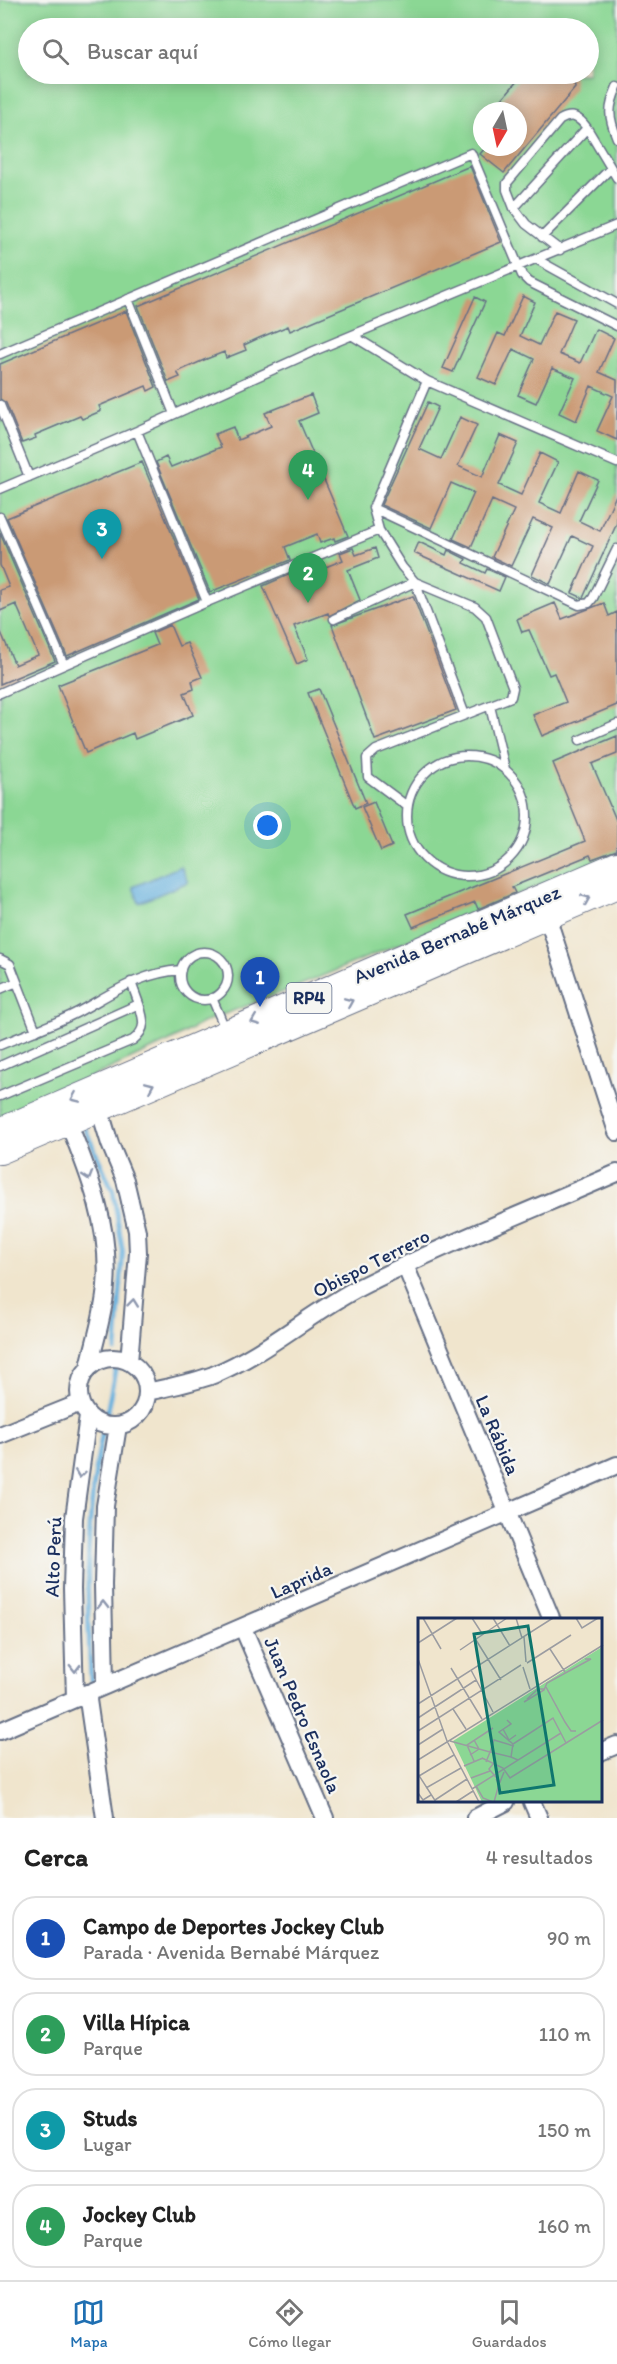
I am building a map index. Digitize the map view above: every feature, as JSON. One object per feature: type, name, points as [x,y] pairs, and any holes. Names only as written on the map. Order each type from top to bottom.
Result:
[{"type":"main road","name":"Avenida Bernabé Márquez","points":[[0,1151],[99,1108],[230,1042],[617,865]]},
{"type":"main road","name":"Avenida Bernabé Márquez","points":[[0,1131],[230,1042],[617,886]]},
{"type":"street","points":[[547,916],[617,1132]]},
{"type":"street","points":[[99,1108],[110,1144],[125,1180],[136,1232],[138,1253],[129,1362]]},
{"type":"street","points":[[68,1122],[92,1187],[105,1243],[106,1285],[89,1367],[79,1384],[84,1409],[97,1423],[118,1426],[136,1418],[146,1402],[147,1392],[142,1374],[129,1362],[108,1358],[89,1367]]},
{"type":"street","name":"Obispo Terrero","points":[[147,1392],[185,1384],[214,1374],[252,1355],[359,1288],[405,1265],[617,1173]]},
{"type":"street","name":"La Rábida","points":[[405,1265],[551,1618]]},
{"type":"street","points":[[0,1435],[84,1409]]},
{"type":"street","name":"Alto Perú","points":[[84,1409],[74,1518],[72,1589],[81,1696],[105,1818]]},
{"type":"street","points":[[105,1685],[102,1585],[105,1506],[118,1426]]},
{"type":"street","name":"Laprida","points":[[0,1731],[617,1465]]},
{"type":"street","name":"Juan Pedro Esnaola","points":[[243,1628],[325,1818]]},
{"type":"street","points":[[475,1818],[504,1803]]},
{"type":"street","points":[[532,1803],[539,1818]]},
{"type":"lane","points":[[617,87],[609,106],[611,123],[617,138]]},
{"type":"lane","points":[[560,250],[526,224],[514,208],[507,190],[509,178],[560,120],[567,116],[574,116],[582,120],[617,178]]},
{"type":"lane","points":[[514,208],[587,128]]},
{"type":"lane","points":[[0,354],[471,153],[519,266],[529,282],[617,326]]},
{"type":"lane","points":[[542,237],[611,168]]},
{"type":"lane","points":[[0,489],[353,336],[617,225]]},
{"type":"lane","points":[[536,259],[617,304]]},
{"type":"lane","points":[[128,298],[174,414]]},
{"type":"lane","points":[[353,336],[427,381],[617,463]]},
{"type":"lane","points":[[427,381],[373,508],[379,530],[402,567],[415,582],[465,715]]},
{"type":"lane","points":[[0,405],[29,477]]},
{"type":"lane","points":[[137,431],[207,602]]},
{"type":"lane","points":[[373,508],[579,605],[589,603],[593,598],[617,549]]},
{"type":"lane","points":[[0,517],[64,665]]},
{"type":"lane","points":[[0,693],[207,602],[379,530]]},
{"type":"lane","points":[[334,619],[415,582],[475,607],[486,617],[513,692],[512,697],[376,750],[367,758],[368,777],[407,806]]},
{"type":"lane","points":[[490,706],[505,769]]},
{"type":"lane","points":[[580,740],[617,724]]},
{"type":"lane","points":[[466,755],[486,759],[505,769],[519,785],[526,804],[526,825],[520,845],[506,861],[488,872],[468,876],[447,873],[428,863],[415,847],[407,827],[407,806],[414,786],[420,778],[427,770],[445,759],[466,755]]},
{"type":"lane","points":[[204,952],[224,962],[228,976],[223,990],[212,998],[198,999],[185,991],[180,977],[184,962],[196,953],[204,952]]},
{"type":"lane","points":[[0,959],[10,964],[36,1031]]},
{"type":"lane","points":[[0,1045],[78,1011],[131,982],[162,971],[181,970]]},
{"type":"lane","points":[[0,988],[17,982]]},
{"type":"lane","points":[[0,1096],[133,1040],[143,1030],[144,1022],[131,982]]},
{"type":"lane","points":[[212,998],[230,1042]]},
{"type":"lane","points":[[0,1066],[139,1004]]},
{"type":"green space","points":[[0,0],[617,0],[617,853],[291,989],[206,1021],[170,1041],[0,1119]]},
{"type":"water","points":[[181,866],[188,882],[139,903],[133,887]]},
{"type":"building","points":[[515,84],[574,84],[575,88],[527,145],[527,102],[500,102]]},
{"type":"building","points":[[483,156],[518,156],[504,173]]},
{"type":"building","points":[[470,166],[501,242],[290,331],[288,326],[259,338],[244,345],[246,350],[226,358],[224,352],[204,360],[177,372],[180,377],[168,382],[138,306]]},
{"type":"building","points":[[523,296],[535,302],[520,336],[539,345],[555,311],[574,319],[559,354],[580,363],[596,329],[614,338],[599,372],[617,380],[617,440],[597,431],[613,396],[591,386],[576,421],[559,413],[575,378],[552,368],[536,403],[518,395],[534,359],[513,349],[496,385],[478,377],[498,333],[505,336]]},
{"type":"building","points":[[475,297],[485,302],[453,372],[443,368]]},
{"type":"building","points":[[126,311],[156,387],[148,391],[146,386],[99,406],[101,411],[82,419],[80,416],[22,443],[6,403],[0,399],[0,364]]},
{"type":"building","points":[[311,395],[318,413],[299,421],[348,536],[320,543],[317,534],[285,547],[290,560],[210,592],[156,462],[166,457],[171,467],[221,447],[215,434],[233,427],[238,440],[271,426],[265,413]]},
{"type":"building","points":[[428,402],[438,407],[419,449],[441,459],[460,417],[477,425],[458,466],[482,477],[500,435],[518,443],[499,485],[521,495],[540,453],[558,462],[539,503],[561,513],[579,471],[598,480],[579,521],[600,531],[617,493],[617,523],[583,598],[572,593],[593,546],[572,536],[550,584],[532,575],[553,528],[533,519],[511,566],[492,557],[514,510],[492,500],[471,547],[453,539],[474,493],[451,483],[431,528],[381,505]]},
{"type":"building","points":[[142,462],[199,599],[67,656],[7,518]]},
{"type":"building","points":[[0,533],[55,661],[0,684],[0,630],[15,665],[38,655],[16,604],[0,611],[0,590],[9,587],[0,565]]},
{"type":"building","points":[[419,542],[446,555],[448,550],[466,559],[464,563],[485,573],[487,569],[505,577],[499,591],[414,553]]},
{"type":"building","points":[[353,548],[356,555],[375,548],[378,558],[348,570],[360,600],[329,616],[328,613],[294,626],[308,659],[297,664],[263,586],[295,572],[298,578],[343,560],[340,553]]},
{"type":"building","points":[[413,596],[456,710],[375,740],[332,625]]},
{"type":"building","points":[[555,603],[562,619],[604,603],[609,616],[617,612],[617,705],[542,736],[533,715],[566,702],[554,673],[549,675],[529,630],[522,632],[517,619]]},
{"type":"building","points":[[170,625],[179,646],[187,643],[202,677],[192,681],[194,689],[184,693],[193,715],[135,739],[133,733],[86,753],[58,685],[157,645],[152,633]]},
{"type":"building","points":[[319,689],[366,803],[355,808],[308,693]]},
{"type":"building","points":[[617,736],[617,754],[592,764],[617,822],[617,850],[592,859],[590,855],[512,887],[515,893],[478,909],[475,902],[413,927],[407,914],[585,841],[553,763]]},
{"type":"building","points":[[374,802],[392,846],[381,851],[362,807]]},
{"type":"waterway","points":[[83,1124],[113,1191],[123,1252],[116,1351]]},
{"type":"waterway","points":[[106,1417],[116,1366]]},
{"type":"waterway","points":[[91,1681],[88,1555],[93,1492],[103,1430]]},
{"type":"place","name":"Jockey Club","points":[[308,500]]},
{"type":"place","name":"Studs","points":[[102,559]]},
{"type":"place","name":"Villa Hípica","points":[[308,603]]},
{"type":"place","name":"Campo de Deportes Jockey Club","points":[[260,1007]]}]
